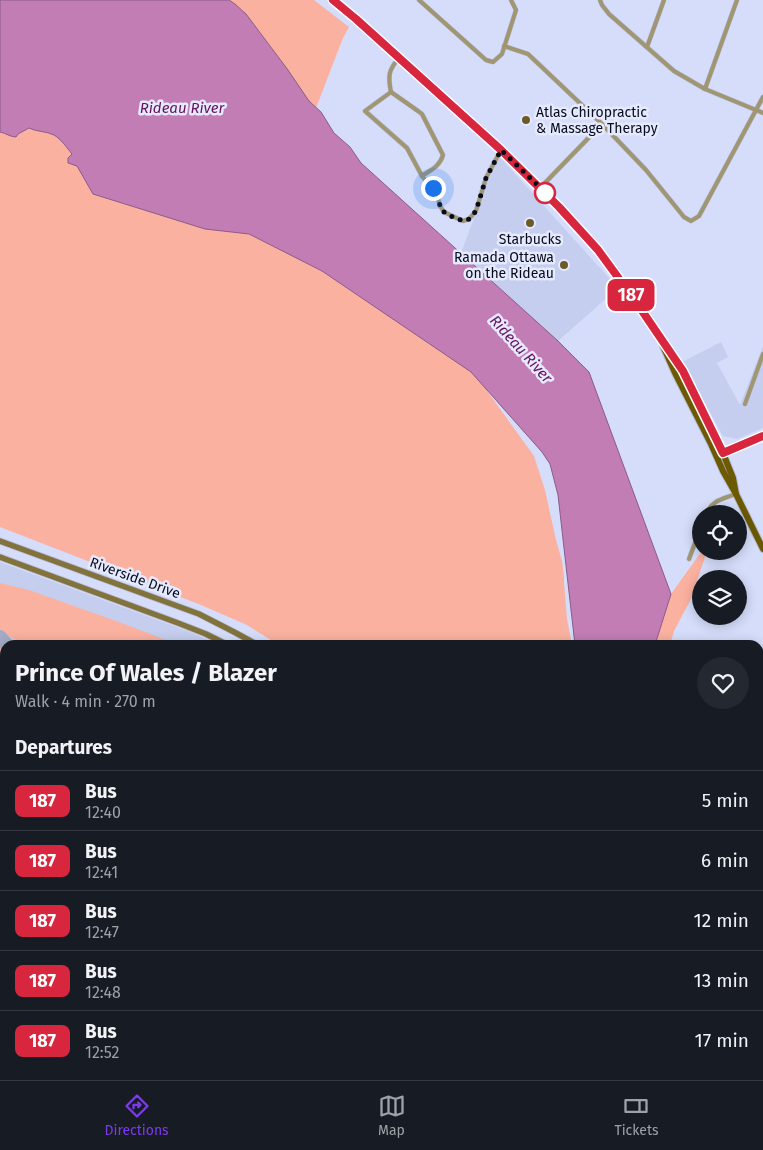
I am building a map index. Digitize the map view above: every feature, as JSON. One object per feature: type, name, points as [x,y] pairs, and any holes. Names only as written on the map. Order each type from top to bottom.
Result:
[{"type":"main road","points":[[333,0],[501,150],[559,207],[598,250],[660,338],[676,375],[720,455],[728,481],[763,549]]},
{"type":"main road","points":[[720,455],[763,436]]},
{"type":"main road","name":"Riverside Drive","points":[[0,541],[199,614],[249,640]]},
{"type":"main road","name":"Riverside Drive","points":[[0,557],[178,623],[218,640]]},
{"type":"street","points":[[419,0],[486,60],[493,62],[502,54],[516,10],[511,0]]},
{"type":"street","points":[[600,0],[609,14],[674,71],[705,89],[763,113]]},
{"type":"street","points":[[647,46],[664,0]]},
{"type":"street","points":[[705,89],[737,0]]},
{"type":"street","points":[[504,46],[528,54],[602,124],[646,170],[684,217],[691,221],[699,216],[763,97]]},
{"type":"street","points":[[399,58],[393,64],[390,71],[391,92],[422,114],[443,153],[440,163],[422,176]]},
{"type":"street","points":[[391,92],[365,110],[407,148],[422,176],[434,190],[441,209],[459,220],[466,221],[473,216],[486,178],[501,150]]},
{"type":"street","points":[[540,188],[602,124]]},
{"type":"street","points":[[745,404],[763,354]]},
{"type":"street","points":[[711,505],[736,494]]},
{"type":"street","points":[[689,559],[692,551]]},
{"type":"shaded area","points":[[229,0],[314,0],[349,27],[316,108],[246,14]]},
{"type":"shaded area","points":[[29,128],[56,136],[72,154],[72,164],[77,166],[93,194],[205,229],[249,234],[322,271],[471,372],[480,381],[534,456],[545,490],[562,561],[567,619],[571,640],[271,640],[247,625],[201,605],[0,527],[0,132],[5,132],[12,137]]},
{"type":"shaded area","points":[[500,157],[618,288],[558,341],[461,253],[488,181]]},
{"type":"shaded area","points":[[721,342],[728,357],[717,363],[740,405],[763,346],[763,428],[737,439],[723,436],[682,362]]},
{"type":"shaded area","points":[[696,560],[704,560],[701,570],[692,570],[692,596],[671,640],[657,640],[671,594]]},
{"type":"shaded area","points":[[0,562],[208,640],[0,640]]},
{"type":"shaded area","points":[[0,583],[29,590],[166,640],[17,640],[0,633]]},
{"type":"water","name":"Rideau River","points":[[0,0],[229,0],[235,4],[246,14],[309,101],[321,112],[334,133],[350,147],[361,163],[558,341],[589,372],[671,594],[657,640],[574,640],[558,495],[550,464],[542,452],[471,372],[322,271],[249,234],[205,229],[93,194],[77,166],[68,163],[68,158],[72,154],[54,135],[29,128],[16,137],[0,132]]},
{"type":"bus line","name":"187","points":[[333,0],[501,150],[559,207],[598,250],[672,353],[683,371],[723,453],[763,436]]},
{"type":"place","name":"Atlas Chiropractic & Massage Therapy","points":[[526,120]]},
{"type":"place","name":"Starbucks","points":[[530,223]]},
{"type":"place","name":"Ramada Ottawa on the Rideau","points":[[564,265]]},
{"type":"route","points":[[433,188],[441,209],[446,214],[466,221],[476,211],[486,178],[501,150],[550,197],[545,193]]}]
